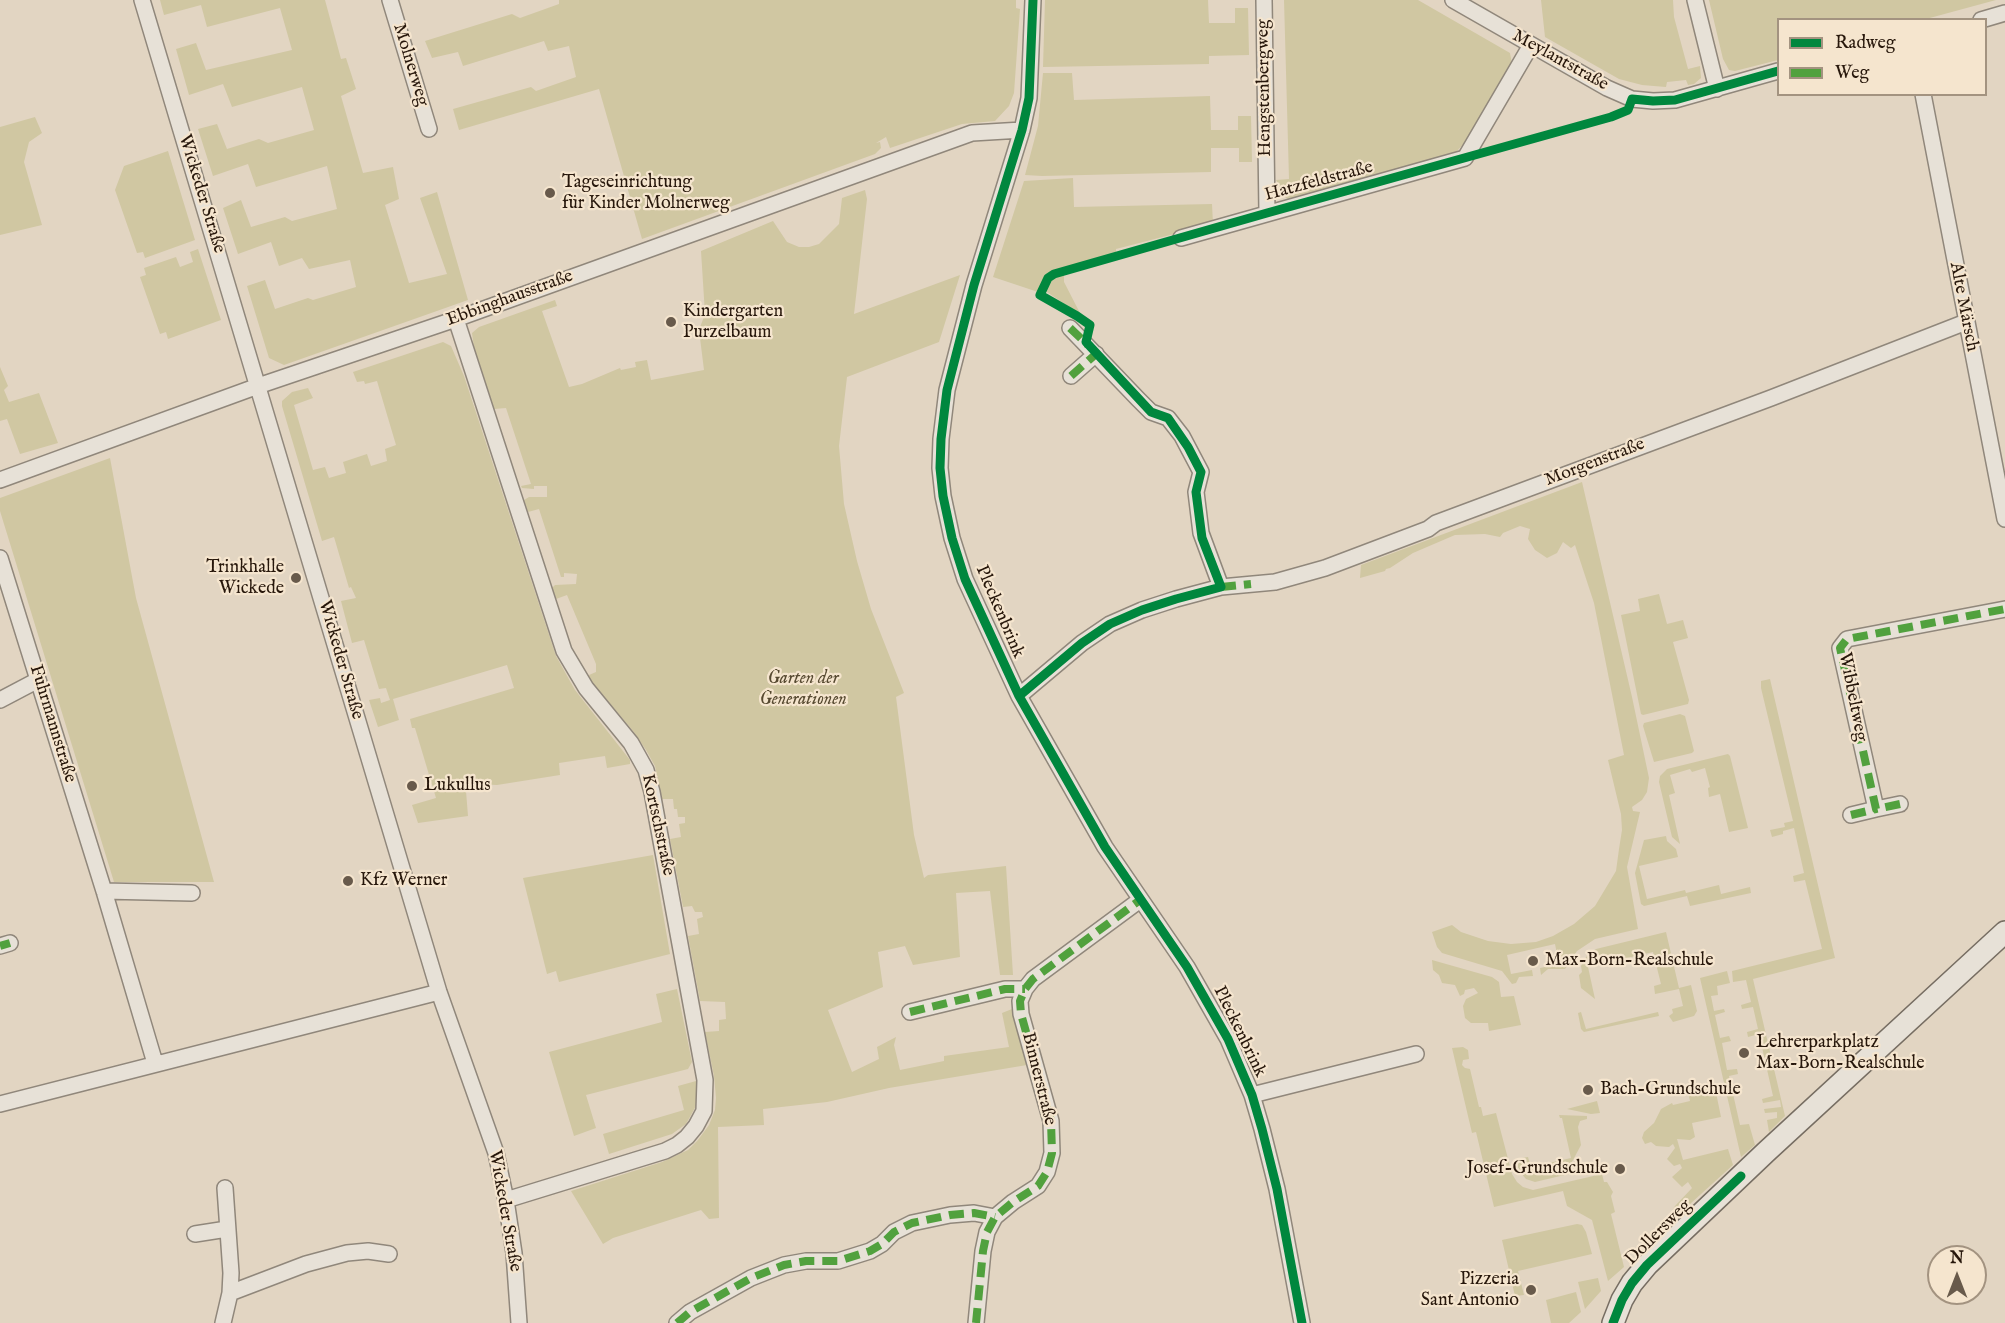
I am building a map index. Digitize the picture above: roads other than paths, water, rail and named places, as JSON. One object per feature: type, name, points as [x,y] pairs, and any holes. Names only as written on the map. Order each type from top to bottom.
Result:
[{"type":"main road","name":"Dollersweg","points":[[1613,1323],[1627,1292],[1647,1265],[2005,932]]},
{"type":"street","name":"Wickeder Straße","points":[[142,0],[439,992],[490,1131],[506,1200],[514,1253],[519,1323]]},
{"type":"street","name":"Molnerweg","points":[[390,0],[429,129]]},
{"type":"street","name":"Pleckenbrink","points":[[1033,0],[1029,98],[1022,130],[977,275],[954,359],[945,410],[940,468],[943,496],[952,538],[965,579],[1019,696],[1105,847],[1187,968],[1228,1039],[1251,1095],[1277,1189],[1302,1323]]},
{"type":"street","name":"Hengstenbergweg","points":[[1264,0],[1267,213]]},
{"type":"street","name":"Meylantstraße","points":[[1453,0],[1607,88],[1632,99],[1675,100],[1777,72]]},
{"type":"street","points":[[1695,0],[1717,88]]},
{"type":"street","points":[[1987,18],[2005,13]]},
{"type":"street","name":"Hatzfeldstraße","points":[[1181,238],[1465,158],[1531,45]]},
{"type":"street","name":"Alte Märsch","points":[[1923,96],[2005,519]]},
{"type":"street","name":"Ebbinghausstraße","points":[[0,480],[972,133],[1022,130]]},
{"type":"street","name":"Kortschstraße","points":[[456,318],[564,651],[586,688],[635,748],[648,778],[705,1080],[704,1111],[696,1126],[677,1145],[665,1151],[506,1200]]},
{"type":"street","name":"Morgenstraße","points":[[1019,696],[1082,643],[1110,624],[1176,599],[1221,587],[1275,582],[1325,568],[1428,529],[1436,523],[1771,398],[1966,322]]},
{"type":"street","points":[[1070,327],[1151,412],[1168,418],[1188,447],[1200,472],[1196,492],[1202,538],[1221,587]]},
{"type":"street","points":[[1071,376],[1096,354]]},
{"type":"street","name":"Fuhrmannstraße","points":[[0,558],[155,1063]]},
{"type":"street","name":"Wibbeltweg","points":[[1876,809],[1840,648],[1847,639],[2005,609]]},
{"type":"street","points":[[0,700],[38,680]]},
{"type":"street","points":[[1851,815],[1900,804]]},
{"type":"street","points":[[104,891],[192,893]]},
{"type":"street","points":[[910,1012],[1005,989],[1026,988],[1033,979],[1140,900]]},
{"type":"street","name":"Binnerstraße","points":[[976,1323],[982,1251],[987,1232],[995,1218],[1013,1202],[1038,1186],[1047,1172],[1052,1153],[1051,1121],[1021,1014],[1020,1001],[1026,988]]},
{"type":"street","points":[[0,1104],[439,992]]},
{"type":"street","points":[[1251,1095],[1416,1054]]},
{"type":"street","points":[[223,1323],[230,1293],[231,1273],[225,1188]]},
{"type":"street","points":[[677,1323],[690,1312],[751,1278],[784,1265],[806,1261],[838,1261],[870,1251],[882,1244],[894,1232],[912,1223],[950,1215],[974,1213],[995,1218]]},
{"type":"street","points":[[195,1234],[227,1228]]},
{"type":"street","points":[[230,1293],[306,1264],[347,1253],[368,1251],[389,1254]]},
{"type":"place","name":"Tageseinrichtung für Kinder Molnerweg","points":[[550,193]]},
{"type":"place","name":"Kindergarten Purzelbaum","points":[[671,322]]},
{"type":"place","name":"Trinkhalle Wickede","points":[[296,578]]},
{"type":"place","name":"Lukullus","points":[[412,786]]},
{"type":"place","name":"Kfz Werner","points":[[348,881]]},
{"type":"place","name":"Max-Born-Realschule","points":[[1533,961]]},
{"type":"place","name":"Lehrerparkplatz Max-Born-Realschule","points":[[1744,1053]]},
{"type":"place","name":"Bach-Grundschule","points":[[1588,1090]]},
{"type":"place","name":"Josef-Grundschule","points":[[1620,1169]]},
{"type":"place","name":"Pizzeria Sant Antonio","points":[[1531,1290]]},
{"type":"park label","name":"Garten der Generationen","points":[[803,689]]}]
